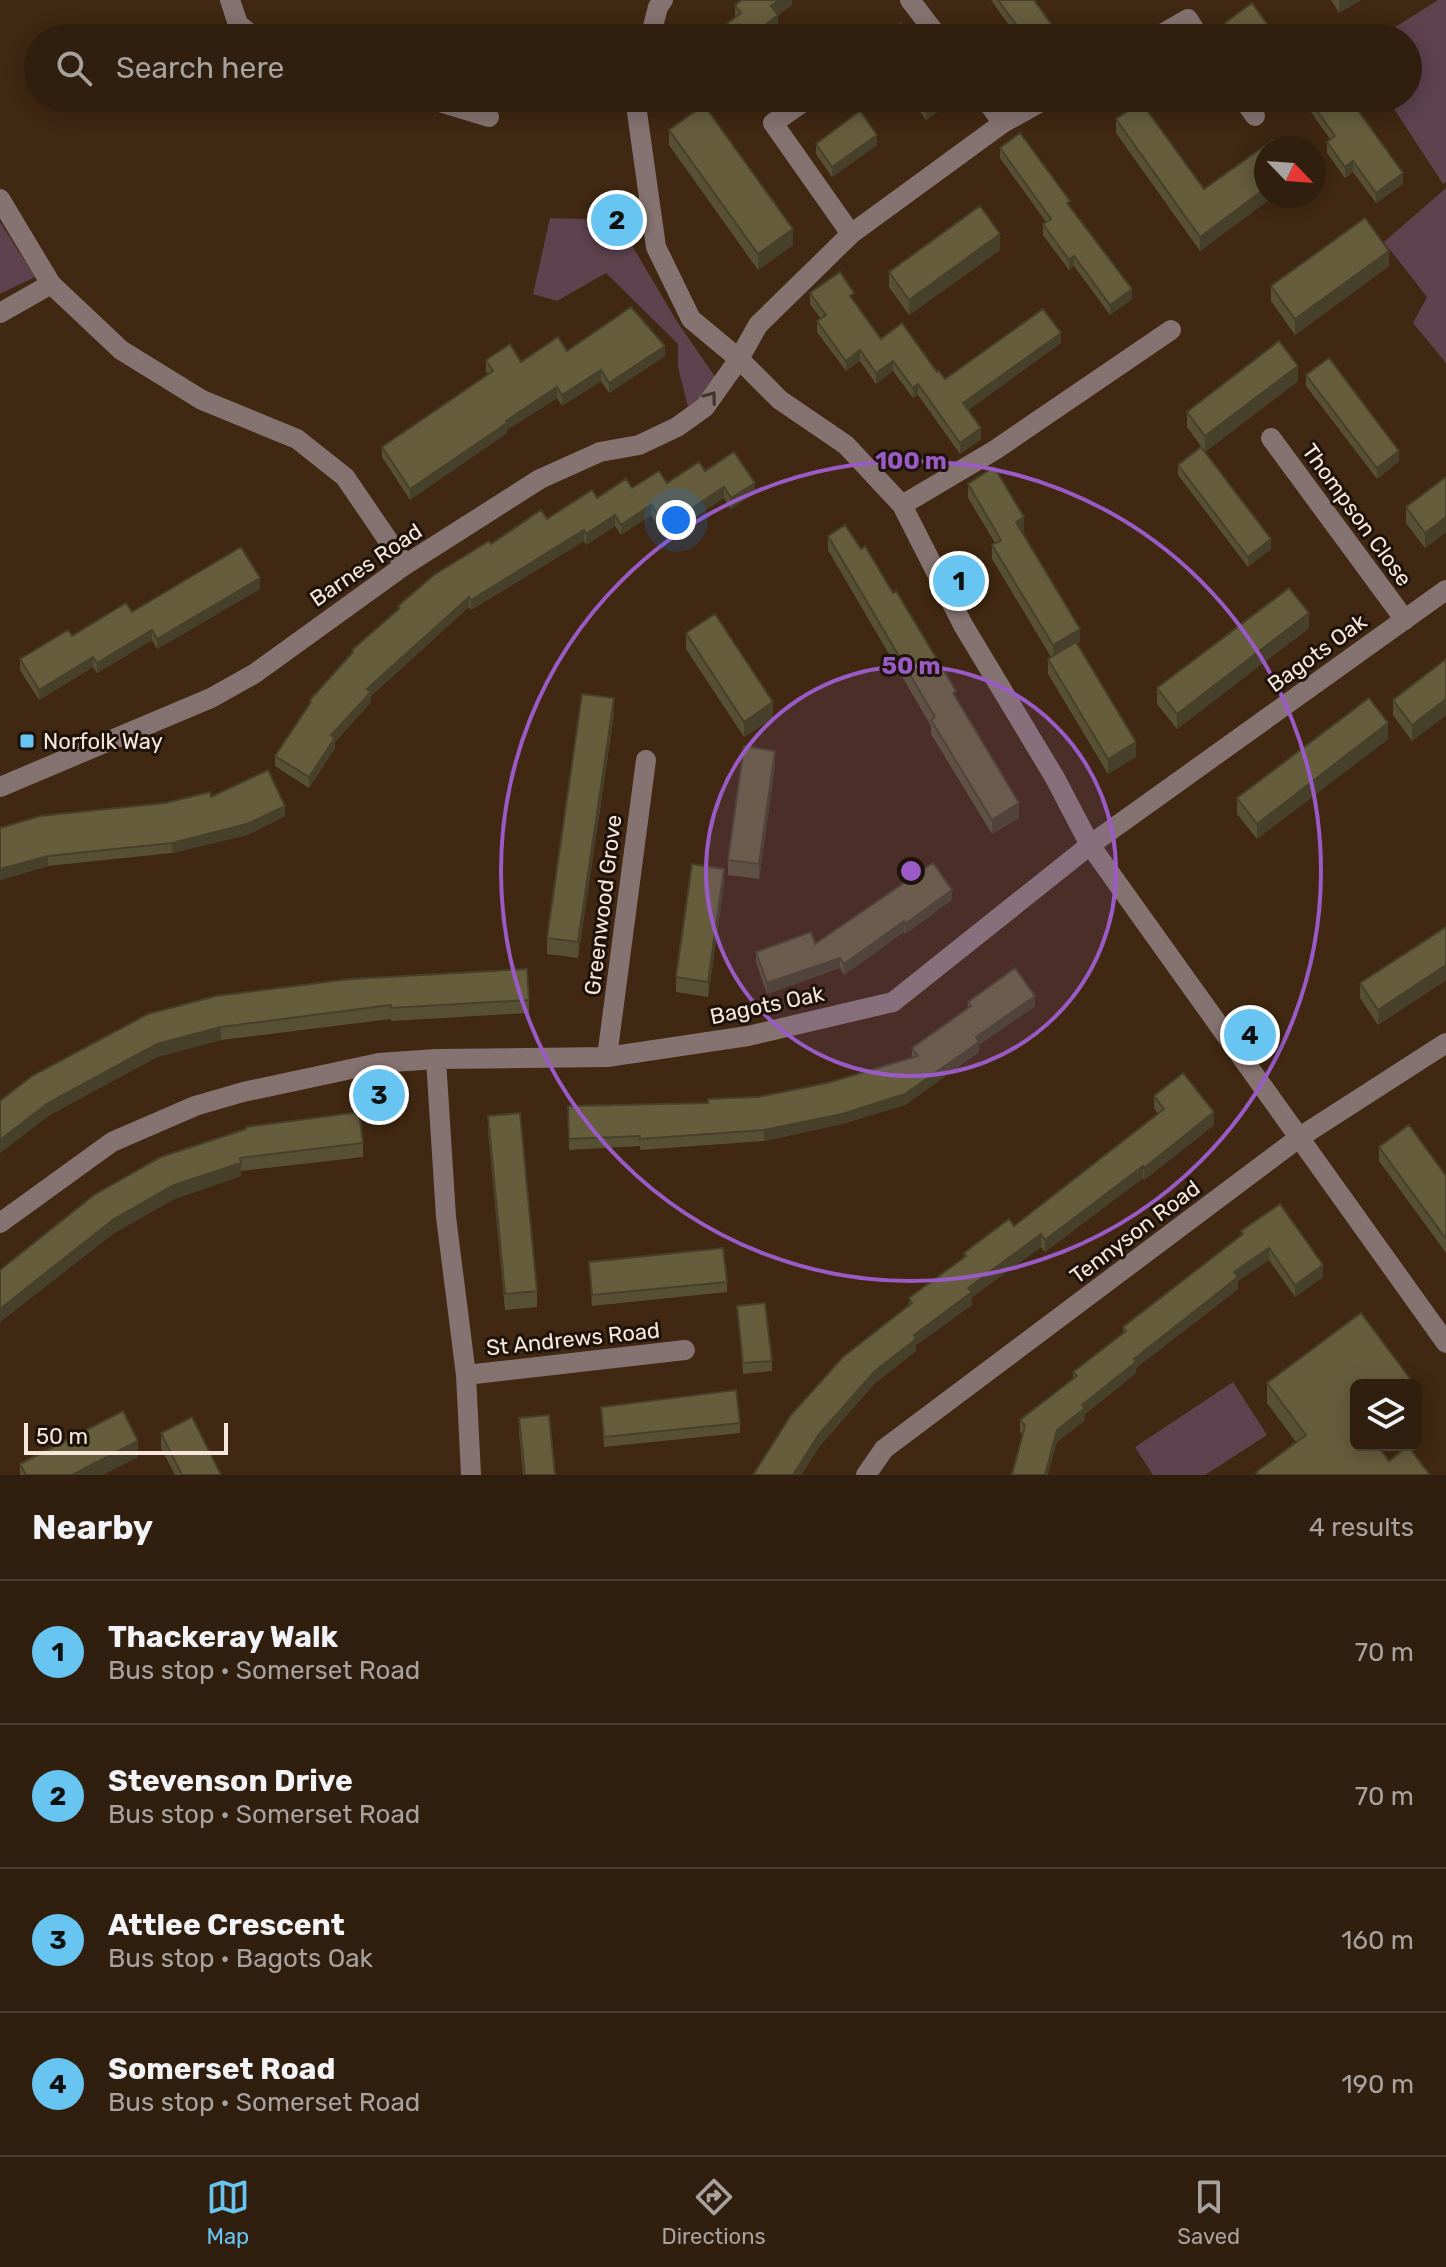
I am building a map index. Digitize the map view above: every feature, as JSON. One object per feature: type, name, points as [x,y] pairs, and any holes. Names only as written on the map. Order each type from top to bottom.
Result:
[{"type":"street","points":[[230,0],[238,24]]},
{"type":"street","points":[[654,24],[663,0]]},
{"type":"street","points":[[910,0],[928,24]]},
{"type":"street","points":[[472,112],[489,117]]},
{"type":"street","points":[[637,112],[656,247],[691,319],[739,359],[780,400],[846,445],[902,505],[963,625],[1055,778],[1090,845],[1446,1343]]},
{"type":"street","points":[[789,112],[773,123],[851,234]]},
{"type":"street","points":[[995,112],[1003,123]]},
{"type":"street","name":"Barnes Road","points":[[0,787],[211,698],[254,674],[405,565],[540,479],[600,452],[639,445],[677,427],[705,407],[739,359],[758,325],[851,234],[1003,123],[1023,112]]},
{"type":"street","points":[[1252,112],[1255,116]]},
{"type":"street","points":[[0,199],[51,284],[121,350],[202,400],[297,439],[345,477],[405,565]]},
{"type":"street","points":[[0,313],[51,284]]},
{"type":"street","points":[[902,505],[995,450],[1171,330]]},
{"type":"street","name":"Thompson Close","points":[[1271,438],[1405,620]]},
{"type":"street","name":"Bagots Oak","points":[[0,1223],[112,1142],[195,1106],[243,1092],[379,1063],[436,1059],[607,1057],[748,1036],[893,1002],[1090,845],[1446,590]]},
{"type":"street","name":"Greenwood Grove","points":[[607,1057],[646,760]]},
{"type":"street","name":"Tennyson Road","points":[[866,1475],[884,1449],[1300,1137],[1446,1043]]},
{"type":"street","points":[[436,1059],[446,1217],[466,1375],[471,1475]]},
{"type":"street","name":"St Andrews Road","points":[[466,1375],[685,1350]]},
{"type":"shaded area","points":[[1438,0],[1446,0],[1446,182],[1443,184],[1396,112],[1422,112],[1422,24],[1400,24]]},
{"type":"shaded area","points":[[1446,188],[1446,363],[1413,323],[1427,297],[1384,242]]},
{"type":"shaded area","points":[[550,218],[617,220],[676,320],[718,381],[689,411],[678,367],[678,344],[606,273],[557,301],[533,294]]},
{"type":"shaded area","points":[[0,222],[35,277],[0,294]]},
{"type":"shaded area","points":[[1233,1382],[1267,1435],[1205,1475],[1153,1475],[1135,1447]]},
{"type":"building","points":[[742,0],[779,0],[771,6],[778,15],[766,24],[727,24],[741,13],[735,5]]},
{"type":"building","points":[[998,0],[1034,0],[1051,24],[1016,24]]},
{"type":"building","points":[[1252,3],[1267,24],[1226,24]]},
{"type":"building","points":[[694,112],[709,112],[793,229],[758,254],[669,130]]},
{"type":"building","points":[[859,112],[877,135],[832,167],[816,144]]},
{"type":"building","points":[[1126,112],[1148,112],[1204,189],[1254,153],[1254,197],[1200,237],[1116,119]]},
{"type":"building","points":[[1318,112],[1359,112],[1403,173],[1376,193],[1353,161],[1345,167],[1327,142],[1335,136]]},
{"type":"building","points":[[1020,133],[1070,201],[1067,203],[1132,289],[1110,305],[1074,256],[1069,260],[1043,224],[1051,219],[1000,148]]},
{"type":"building","points":[[980,206],[1000,234],[909,300],[889,272]]},
{"type":"building","points":[[1365,218],[1389,251],[1295,319],[1271,286]]},
{"type":"building","points":[[840,272],[854,293],[850,296],[881,339],[902,323],[945,379],[1043,309],[1061,333],[963,403],[981,428],[960,443],[918,384],[913,388],[893,361],[876,373],[860,350],[846,361],[817,321],[826,315],[810,293]]},
{"type":"building","points":[[631,307],[665,346],[609,383],[601,370],[562,395],[557,387],[410,489],[382,447],[493,371],[486,360],[510,344],[521,362],[558,337],[567,351]]},
{"type":"building","points":[[1279,341],[1298,366],[1205,436],[1187,412]]},
{"type":"building","points":[[1329,358],[1399,451],[1377,468],[1306,375]]},
{"type":"building","points":[[1201,447],[1271,539],[1248,557],[1178,465]]},
{"type":"building","points":[[734,452],[755,483],[731,498],[724,487],[665,526],[651,505],[621,525],[615,515],[586,534],[584,530],[471,600],[469,597],[367,689],[371,692],[331,735],[335,738],[309,777],[275,756],[310,700],[352,650],[434,575],[489,541],[491,544],[541,510],[547,519],[592,490],[597,498],[626,479],[632,488],[659,471],[667,483],[699,462],[705,471]]},
{"type":"building","points":[[994,467],[1024,517],[1016,522],[1080,629],[1053,645],[992,545],[1001,540],[968,484]]},
{"type":"building","points":[[1446,477],[1446,517],[1425,533],[1406,507]]},
{"type":"building","points":[[845,525],[861,549],[865,546],[893,593],[896,591],[1019,803],[992,820],[931,720],[935,717],[828,536]]},
{"type":"building","points":[[241,547],[260,578],[157,639],[152,630],[97,663],[93,657],[39,690],[20,659],[68,630],[72,636],[126,603],[132,612]]},
{"type":"building","points":[[1289,588],[1309,613],[1177,714],[1157,688]]},
{"type":"building","points":[[715,614],[773,702],[744,722],[686,633]]},
{"type":"building","points":[[1076,642],[1136,742],[1108,759],[1048,659]]},
{"type":"building","points":[[1446,659],[1446,699],[1412,725],[1393,700]]},
{"type":"building","points":[[582,694],[614,698],[578,942],[547,938]]},
{"type":"building","points":[[1369,698],[1388,723],[1257,824],[1237,798]]},
{"type":"building","points":[[744,746],[775,751],[759,864],[728,860]]},
{"type":"building","points":[[268,770],[285,806],[247,824],[172,843],[48,856],[0,869],[0,828],[40,816],[165,803],[210,792],[211,797]]},
{"type":"building","points":[[933,863],[952,890],[905,924],[904,921],[844,964],[840,958],[767,983],[756,952],[811,932],[815,944]]},
{"type":"building","points":[[692,864],[724,869],[708,982],[676,977]]},
{"type":"building","points":[[1446,927],[1446,965],[1378,1010],[1360,983]]},
{"type":"building","points":[[1015,968],[1035,996],[976,1037],[979,1042],[905,1094],[842,1114],[764,1130],[640,1139],[640,1136],[569,1139],[568,1106],[708,1103],[708,1099],[758,1097],[827,1083],[918,1056],[912,1048],[971,1006],[968,1002]]},
{"type":"building","points":[[527,969],[529,1000],[391,1008],[391,1005],[221,1027],[157,1044],[48,1103],[0,1140],[0,1101],[32,1076],[148,1014],[216,996],[350,979]]},
{"type":"building","points":[[1183,1073],[1214,1112],[1045,1240],[1041,1234],[968,1288],[972,1292],[914,1335],[916,1339],[875,1371],[819,1434],[793,1475],[753,1475],[791,1415],[843,1357],[912,1303],[909,1298],[966,1256],[964,1253],[1009,1219],[1014,1226],[1164,1109],[1154,1096]]},
{"type":"building","points":[[359,1112],[363,1143],[240,1158],[241,1163],[174,1185],[114,1219],[0,1309],[0,1270],[94,1195],[161,1157],[246,1127]]},
{"type":"building","points":[[520,1113],[537,1291],[505,1294],[488,1116]]},
{"type":"building","points":[[1409,1125],[1446,1176],[1446,1239],[1379,1147]]},
{"type":"building","points":[[1280,1204],[1323,1265],[1295,1285],[1269,1248],[1234,1272],[1238,1277],[1134,1359],[1136,1362],[1082,1405],[1085,1408],[1057,1430],[1045,1475],[1012,1475],[1025,1426],[1020,1420],[1077,1376],[1073,1372],[1126,1331],[1123,1327],[1243,1234],[1241,1231]]},
{"type":"building","points":[[723,1248],[727,1282],[592,1295],[589,1262]]},
{"type":"building","points":[[765,1303],[772,1361],[743,1363],[737,1306]]},
{"type":"building","points":[[1361,1313],[1410,1379],[1350,1379],[1350,1451],[1382,1451],[1389,1461],[1402,1451],[1412,1451],[1430,1475],[1259,1475],[1256,1472],[1306,1435],[1267,1383]]},
{"type":"building","points":[[736,1390],[740,1423],[604,1437],[601,1407]]},
{"type":"building","points":[[123,1411],[138,1441],[72,1475],[26,1475],[20,1464]]},
{"type":"building","points":[[549,1415],[555,1475],[525,1475],[519,1418]]},
{"type":"building","points":[[192,1417],[221,1475],[182,1475],[161,1433]]},
{"type":"place","name":"Stevenson Drive","points":[[617,220]]},
{"type":"place","name":"Thackeray Walk","points":[[959,581]]},
{"type":"place","name":"Norfolk Way","points":[[27,741]]},
{"type":"place","name":"Somerset Road","points":[[1250,1035]]},
{"type":"place","name":"Attlee Crescent","points":[[379,1095]]}]
